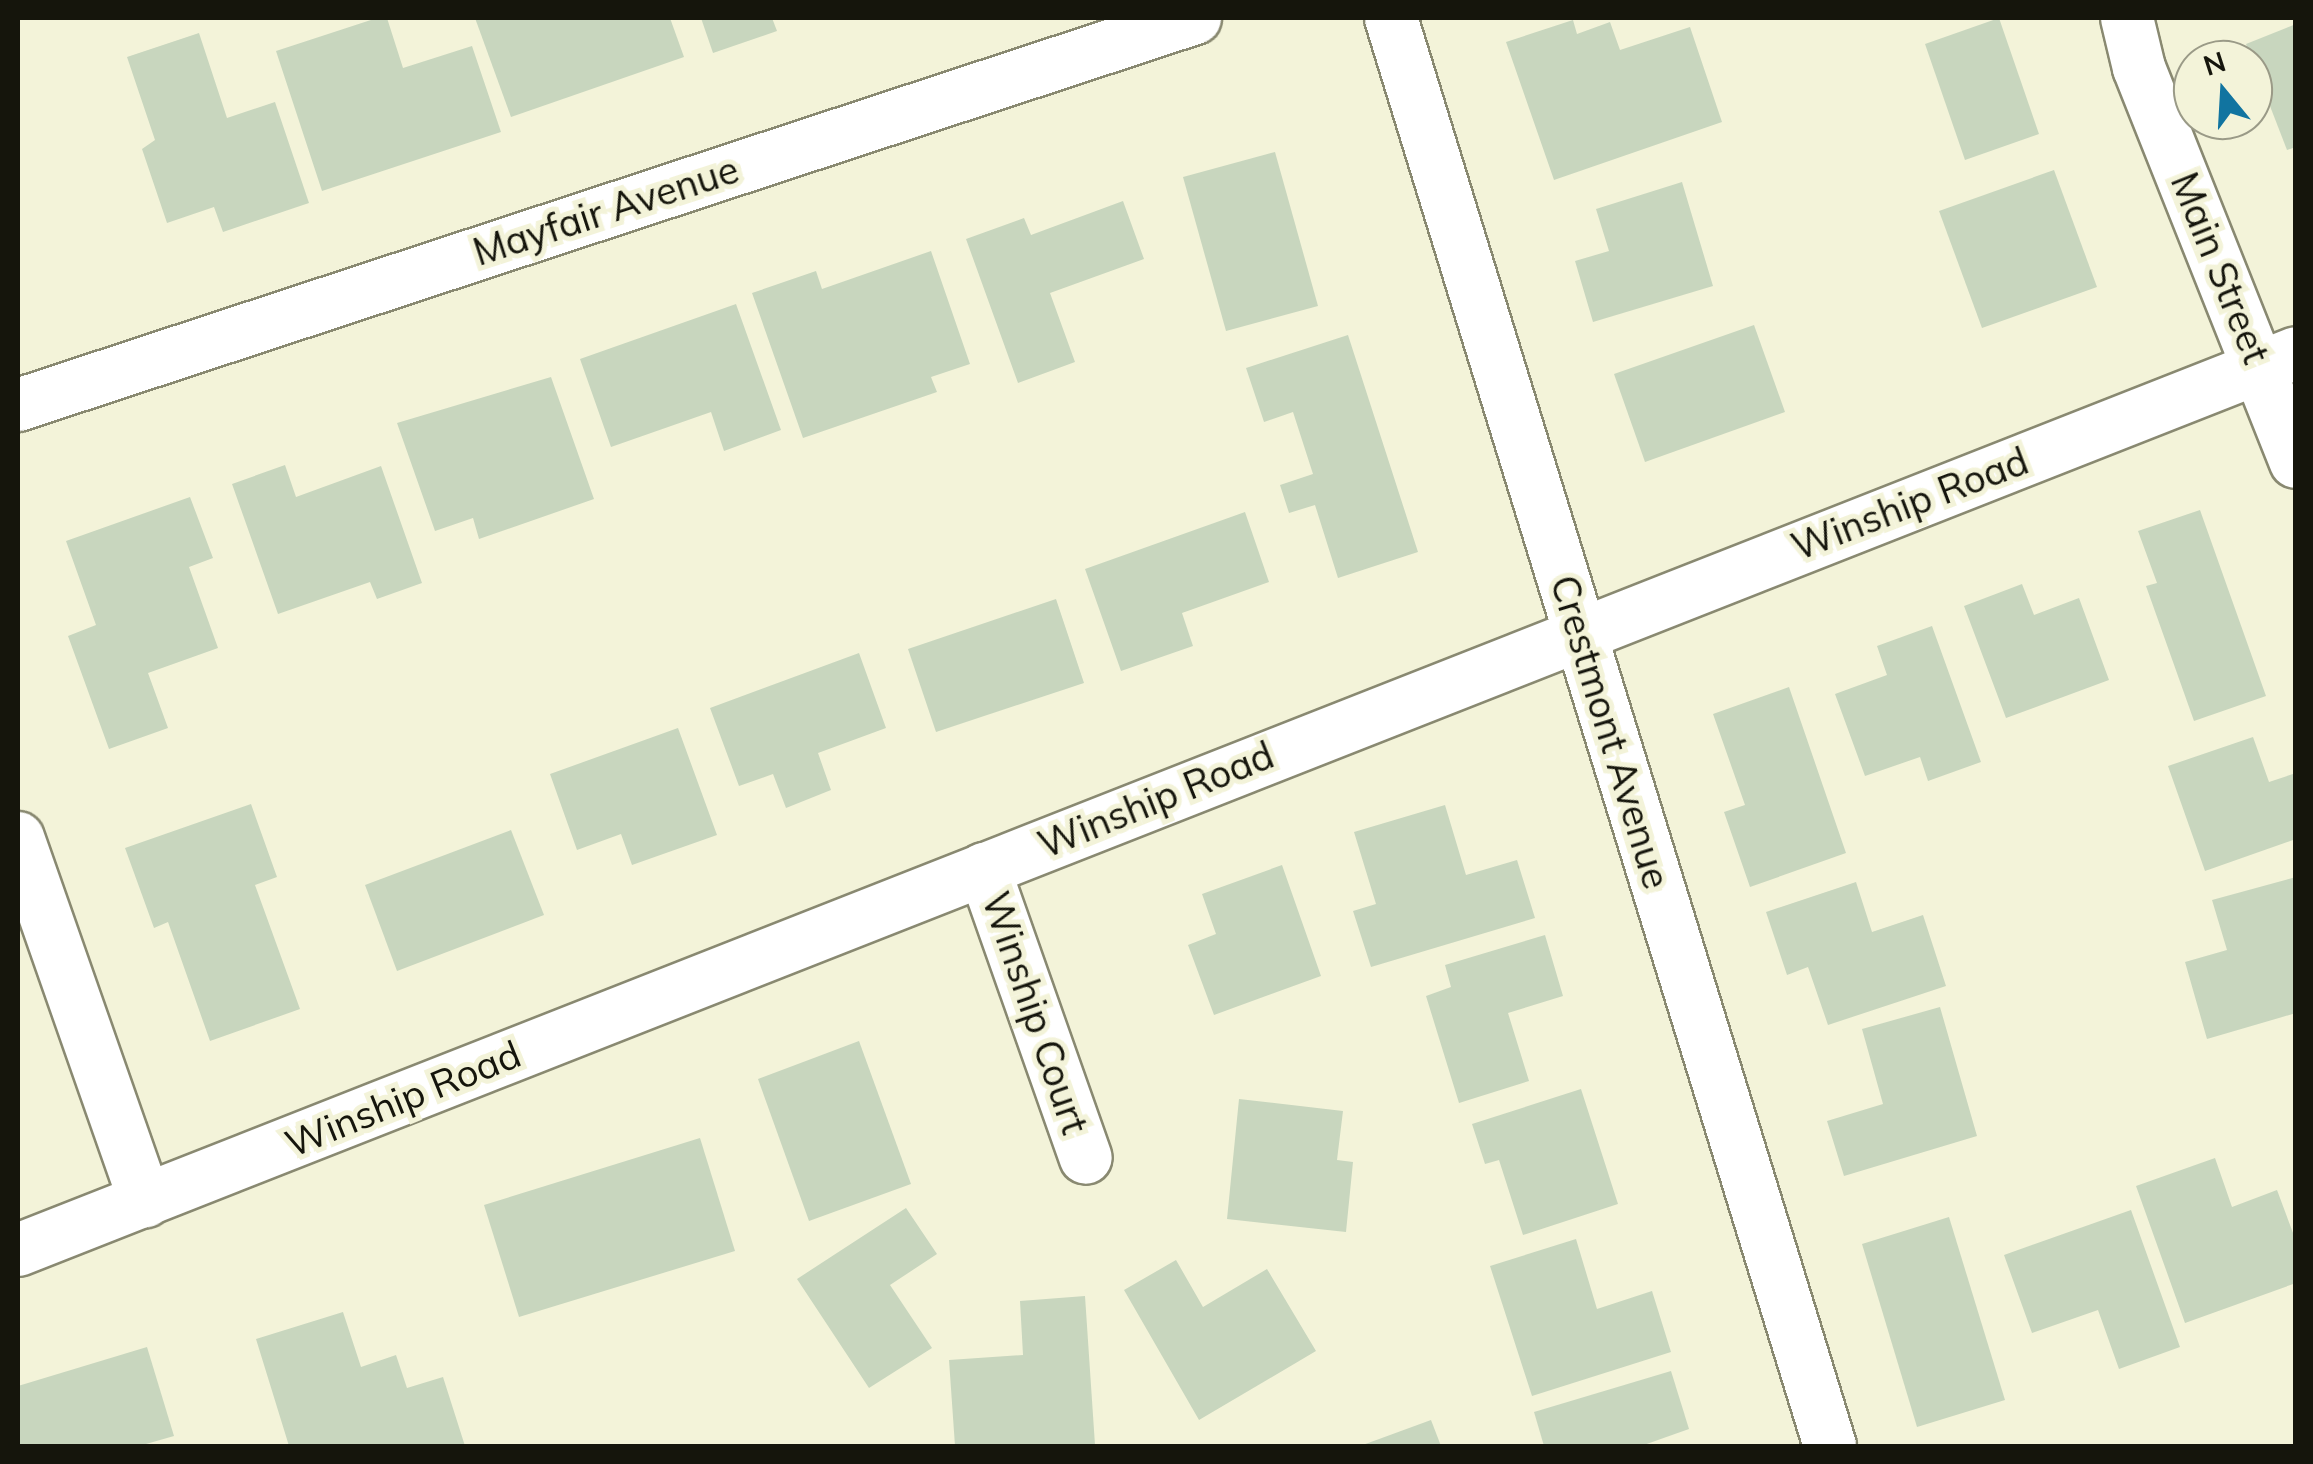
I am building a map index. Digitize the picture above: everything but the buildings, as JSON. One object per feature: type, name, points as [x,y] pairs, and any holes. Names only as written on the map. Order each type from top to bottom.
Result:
[{"type":"street","name":"Mayfair Avenue","points":[[18,405],[1195,18]]},
{"type":"street","name":"Crestmont Avenue","points":[[1391,18],[1830,1446]]},
{"type":"street","name":"Main Street","points":[[2126,18],[2139,68],[2278,361],[2296,462]]},
{"type":"street","name":"Winship Road","points":[[18,1250],[1579,632],[2278,361]]},
{"type":"street","points":[[18,838],[145,1201]]},
{"type":"street","name":"Winship Court","points":[[984,869],[1086,1158]]}]
